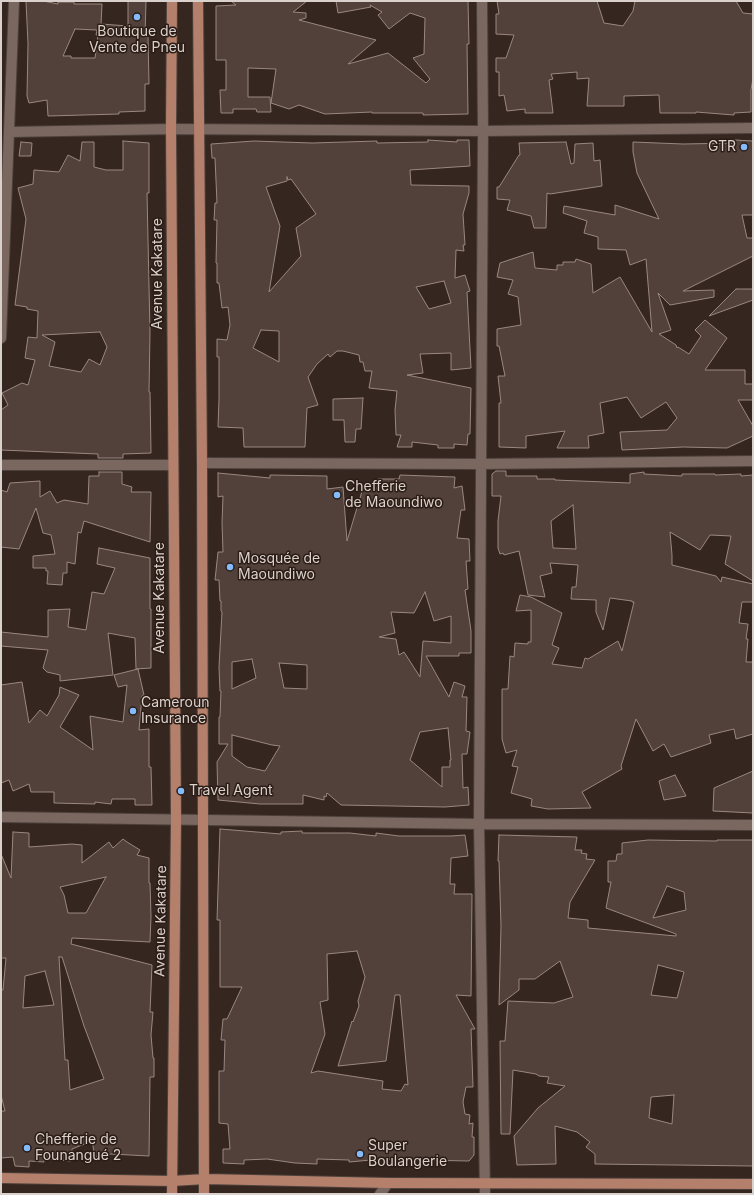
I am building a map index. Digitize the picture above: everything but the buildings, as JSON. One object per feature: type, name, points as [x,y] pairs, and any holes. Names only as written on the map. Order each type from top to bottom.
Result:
[{"type":"main road","name":"Avenue Kakatare","points":[[172,1],[171,129],[176,820],[172,1194]]},
{"type":"main road","points":[[198,1],[202,463],[204,1194]]},
{"type":"main road","points":[[1,1178],[172,1181],[205,1179],[388,1183],[485,1182],[753,1184]]},
{"type":"street","points":[[1,338],[14,1]]},
{"type":"street","points":[[482,1],[483,131],[479,824],[485,1194]]},
{"type":"street","points":[[9,132],[171,129],[483,131],[753,128]]},
{"type":"street","points":[[202,463],[480,464],[753,460]]},
{"type":"street","points":[[1,465],[173,465]]},
{"type":"street","points":[[1,817],[479,824],[753,825]]},
{"type":"street","points":[[380,1194],[388,1183]]},
{"type":"place","name":"Boutique de Vente de Pneu","points":[[137,17]]},
{"type":"place","name":"GTR","points":[[744,147]]},
{"type":"place","name":"Chefferie de Maoundiwo","points":[[337,495]]},
{"type":"place","name":"Mosquée de Maoundiwo","points":[[230,567]]},
{"type":"place","name":"Cameroun Insurance","points":[[133,711]]},
{"type":"place","name":"Travel Agent","points":[[181,791]]},
{"type":"place","name":"Chefferie de Founangué 2","points":[[27,1148]]},
{"type":"place","name":"Super Boulangerie","points":[[360,1154]]}]
